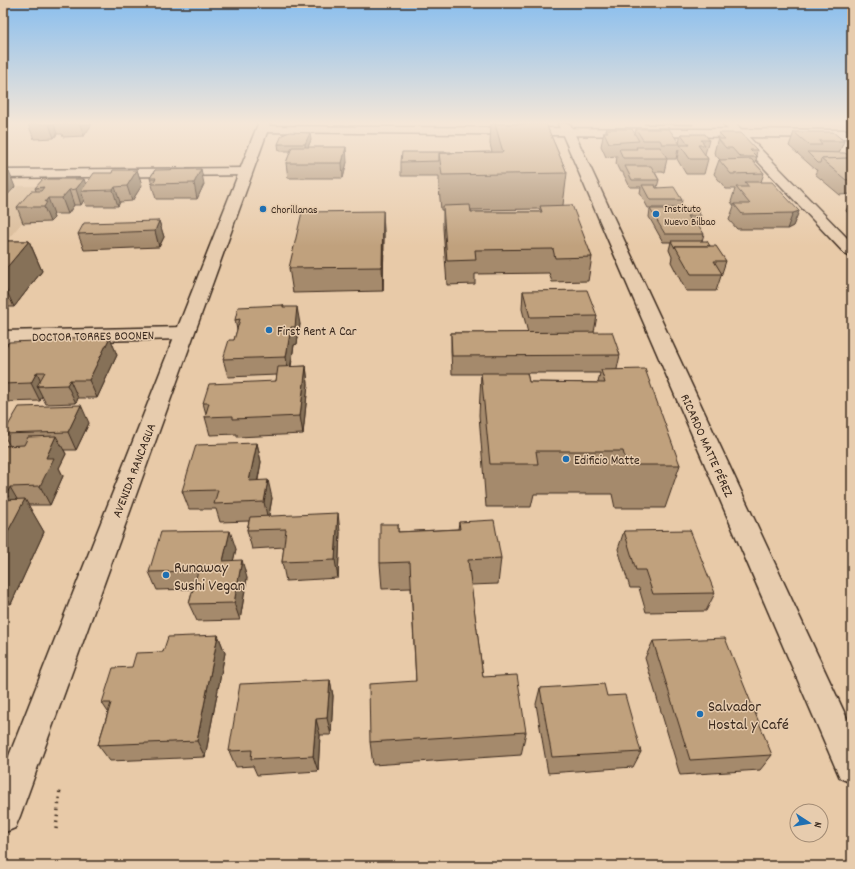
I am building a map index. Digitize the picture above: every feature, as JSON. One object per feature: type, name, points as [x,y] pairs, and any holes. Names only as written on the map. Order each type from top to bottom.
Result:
[{"type":"street","name":"AVENIDA RANCAGUA","points":[[3,816],[249,165]]},
{"type":"street","name":"RICARDO MATTE PÉREZ","points":[[581,165],[852,766]]},
{"type":"street","points":[[767,165],[852,252]]},
{"type":"street","points":[[3,174],[246,172]]},
{"type":"street","name":"DOCTOR TORRES BOONEN","points":[[3,337],[184,333]]},
{"type":"path","points":[[56,829],[60,790]]},
{"type":"shaded area","points":[[18,186],[53,186],[3,245],[3,202]]},
{"type":"building","points":[[441,165],[563,165],[567,173],[442,175]]},
{"type":"building","points":[[723,165],[756,165],[764,173],[731,174]]},
{"type":"building","points":[[828,165],[852,165],[852,179],[846,180]]},
{"type":"building","points":[[625,166],[651,166],[659,180],[632,180]]},
{"type":"building","points":[[201,169],[194,183],[152,184],[156,178],[150,178],[155,170]]},
{"type":"building","points":[[113,170],[137,170],[127,186],[115,187],[113,190],[81,191],[94,173],[112,173]]},
{"type":"building","points":[[3,172],[9,172],[3,178]]},
{"type":"building","points":[[43,179],[84,179],[76,189],[69,190],[62,198],[48,198],[44,207],[17,207],[31,191],[41,191],[44,187],[35,188]]},
{"type":"building","points":[[745,182],[772,182],[799,211],[793,213],[742,214],[734,204],[750,204],[736,187],[749,187]]},
{"type":"building","points":[[642,185],[655,185],[656,188],[674,187],[682,200],[650,200]]},
{"type":"building","points":[[470,205],[471,212],[542,212],[540,206],[572,205],[592,257],[555,258],[553,249],[475,250],[476,260],[447,261],[443,206]]},
{"type":"building","points":[[650,209],[696,209],[701,216],[687,216],[694,226],[699,226],[704,234],[665,234]]},
{"type":"building","points":[[383,211],[382,267],[289,268],[302,212]]},
{"type":"building","points":[[159,221],[155,231],[78,234],[84,223]]},
{"type":"building","points":[[3,241],[29,241],[3,272]]},
{"type":"building","points":[[671,241],[707,241],[710,246],[675,246],[675,248]]},
{"type":"building","points":[[675,246],[716,246],[726,261],[714,261],[722,274],[691,274]]},
{"type":"building","points":[[587,290],[597,316],[530,317],[523,291]]},
{"type":"building","points":[[283,305],[283,307],[297,307],[295,327],[291,327],[286,357],[223,359],[229,340],[234,340],[240,319],[235,320],[238,307]]},
{"type":"building","points":[[612,332],[620,355],[452,356],[451,333]]},
{"type":"building","points":[[110,337],[89,380],[70,380],[67,385],[37,386],[45,372],[37,372],[31,383],[3,384],[3,351],[9,342]]},
{"type":"building","points":[[306,366],[300,416],[233,419],[233,416],[205,417],[209,403],[203,403],[209,384],[276,381],[278,367]]},
{"type":"building","points":[[645,369],[680,465],[627,465],[623,451],[536,451],[538,464],[490,464],[481,373],[527,373],[529,382],[605,383],[601,370]]},
{"type":"building","points":[[81,405],[68,432],[3,434],[19,407]]},
{"type":"building","points":[[56,436],[46,458],[54,458],[40,486],[10,487],[7,494],[3,494],[3,446],[24,445],[28,437]]},
{"type":"building","points":[[257,443],[249,481],[268,480],[264,502],[214,504],[218,490],[182,491],[196,445]]},
{"type":"building","points":[[25,499],[3,541],[3,500]]},
{"type":"building","points":[[338,513],[335,560],[282,562],[286,529],[247,530],[250,517]]},
{"type":"building","points":[[494,520],[501,558],[468,560],[483,677],[517,675],[526,732],[370,742],[369,684],[416,681],[410,562],[380,563],[380,524],[398,524],[398,532],[460,529],[459,522]]},
{"type":"building","points":[[690,530],[715,593],[653,594],[645,570],[636,570],[624,531]]},
{"type":"building","points":[[230,531],[223,561],[242,560],[234,603],[189,604],[198,571],[149,572],[161,532]]},
{"type":"building","points":[[218,635],[197,741],[98,745],[111,703],[102,703],[113,668],[132,667],[136,653],[163,652],[168,637]]},
{"type":"building","name":"Salvador Hostal y Café","points":[[725,638],[772,755],[690,760],[653,641]]},
{"type":"building","points":[[330,680],[327,718],[316,719],[313,756],[251,759],[252,750],[229,751],[240,684]]},
{"type":"building","points":[[604,684],[607,696],[625,695],[641,752],[552,757],[540,688]]},
{"type":"place","name":"Chorillanas","points":[[263,209]]},
{"type":"place","name":"Instituto Nuevo Bilbao","points":[[656,214]]},
{"type":"place","name":"First Rent A Car","points":[[269,330]]},
{"type":"place","name":"Edificio Matte","points":[[566,459]]},
{"type":"place","name":"Runaway Sushi Vegan","points":[[166,575]]},
{"type":"place","name":"Salvador Hostal y Café","points":[[700,714]]}]
